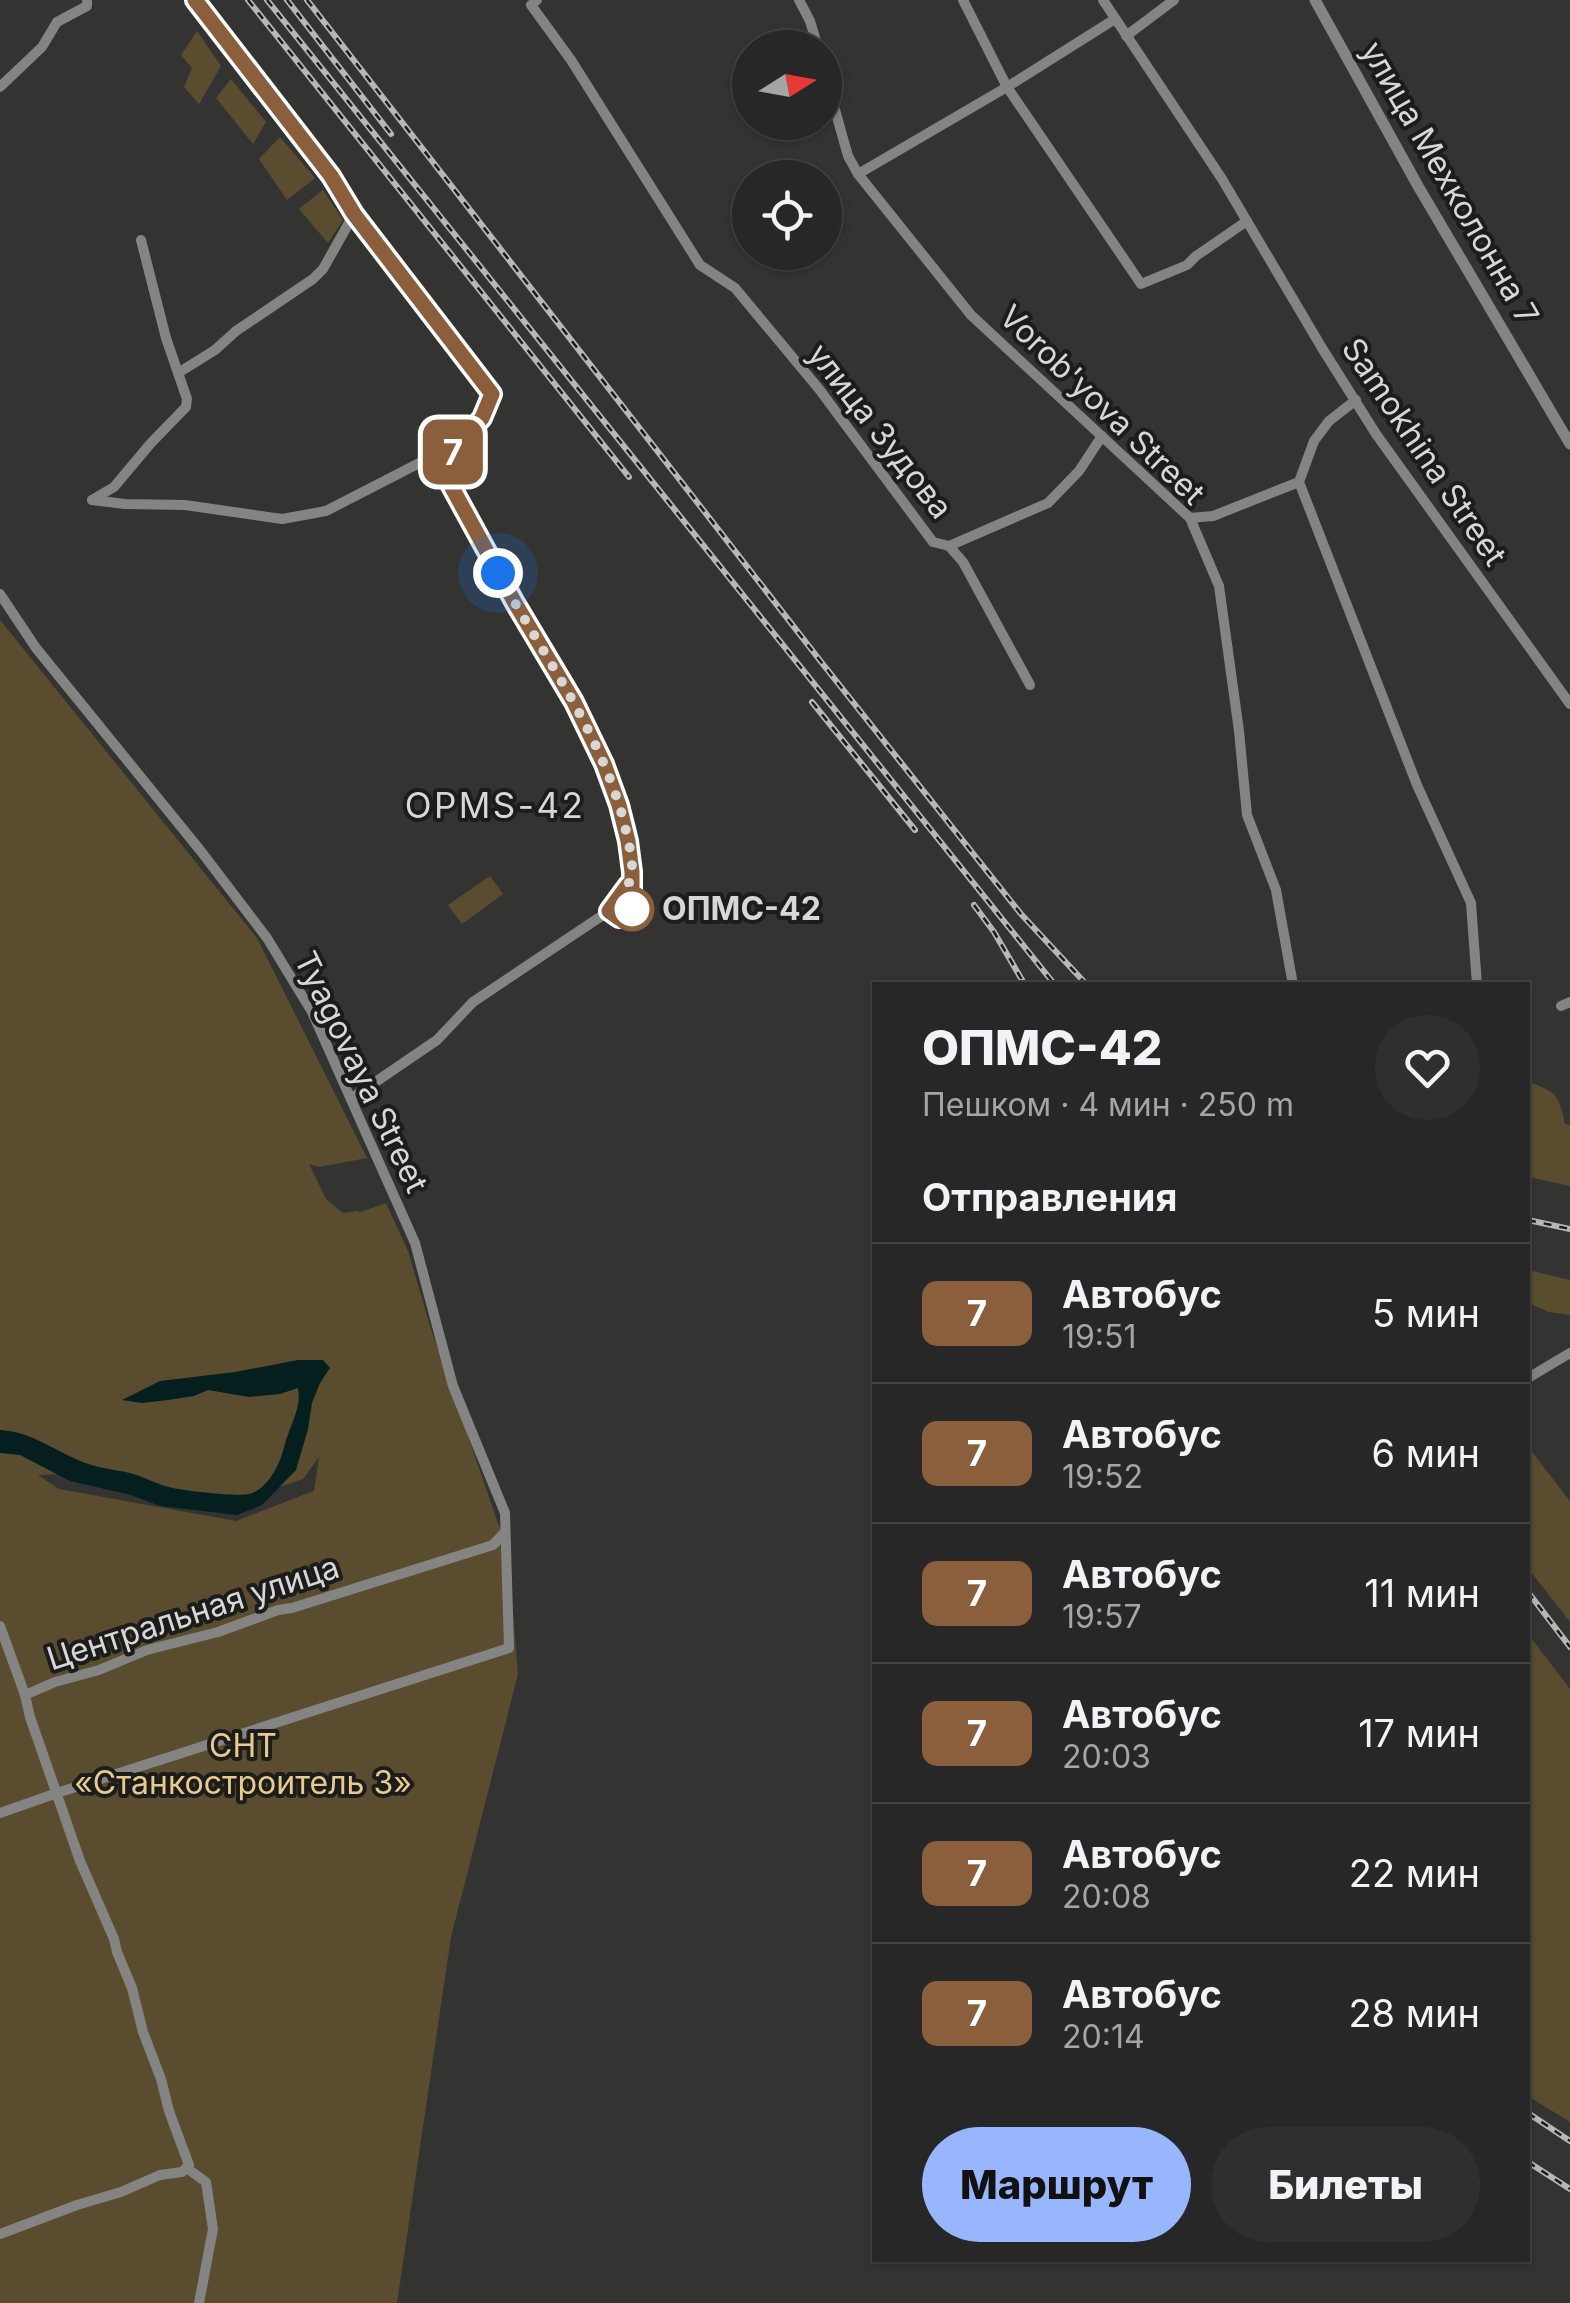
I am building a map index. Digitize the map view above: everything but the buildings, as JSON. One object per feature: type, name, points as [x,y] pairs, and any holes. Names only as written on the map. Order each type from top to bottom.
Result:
[{"type":"street","points":[[0,86],[42,46],[58,22],[87,6],[87,0]]},
{"type":"street","points":[[196,0],[492,394],[482,418],[448,457],[450,484],[574,702],[604,764],[628,841],[632,872],[622,897],[609,911],[474,1002],[437,1040],[352,1098]]},
{"type":"street","points":[[799,0],[813,30]]},
{"type":"street","points":[[963,0],[1007,87],[1141,284],[1187,266],[1247,221]]},
{"type":"street","name":"Samokhina Street","points":[[1103,0],[1222,180],[1376,434],[1570,704]]},
{"type":"street","points":[[1126,36],[1174,0]]},
{"type":"street","name":"улица Мехколонна 7","points":[[1314,0],[1570,444]]},
{"type":"street","name":"улица Зудова","points":[[534,2],[700,265],[735,288],[818,388],[932,542],[949,546],[963,562],[1030,686]]},
{"type":"street","points":[[858,174],[1115,18]]},
{"type":"street","name":"Vorob'yova Street","points":[[842,135],[858,174],[971,315],[1190,518],[1219,586],[1240,731],[1247,815],[1276,890],[1292,982]]},
{"type":"street","points":[[178,373],[313,279],[323,269],[354,214]]},
{"type":"street","points":[[141,240],[186,407],[114,487],[92,500],[186,506],[282,519],[326,511],[433,456],[448,457]]},
{"type":"street","points":[[1356,400],[1328,421],[1314,442],[1299,482],[1418,785],[1471,904],[1477,982]]},
{"type":"street","points":[[949,546],[1048,503],[1080,471],[1102,436]]},
{"type":"street","points":[[1190,518],[1214,516],[1299,482]]},
{"type":"street","name":"Tyagovaya Street","points":[[0,594],[36,648],[267,938],[312,1012],[415,1244],[453,1386],[505,1512],[506,1532],[509,1648],[57,1792]]},
{"type":"street","points":[[1530,1377],[1570,1353]]},
{"type":"street","name":"Центральная улица","points":[[200,2303],[213,2229],[206,2182],[188,2167],[132,1988],[80,1860],[26,1695],[147,1650],[218,1632],[493,1545],[506,1532]]},
{"type":"street","points":[[0,1626],[26,1695]]},
{"type":"street","points":[[0,1813],[57,1792]]},
{"type":"street","points":[[0,2234],[188,2167]]},
{"type":"green space","points":[[197,31],[221,66],[199,104],[184,87],[192,68],[181,55]]},
{"type":"green space","points":[[231,79],[266,122],[253,144],[216,98]]},
{"type":"green space","points":[[280,137],[315,178],[287,200],[259,159]]},
{"type":"green space","points":[[323,190],[343,220],[328,243],[299,209]]},
{"type":"green space","name":"СНТ «Станкостроитель 3»","points":[[0,620],[257,938],[367,1158],[319,1167],[309,1164],[326,1199],[343,1213],[386,1203],[408,1251],[499,1526],[506,1532],[518,1674],[451,1937],[397,2303],[0,2303]],"holes":[[[319,1457],[314,1491],[236,1521],[59,1489],[38,1475],[84,1473],[213,1498],[244,1499],[303,1479]]]},
{"type":"green space","points":[[490,876],[503,894],[462,924],[448,905]]},
{"type":"green space","points":[[1530,1083],[1555,1096],[1565,1124],[1570,1125],[1570,1186],[1530,1177]]},
{"type":"green space","points":[[1530,1270],[1570,1280],[1570,1315],[1530,1304]]},
{"type":"green space","points":[[1530,1450],[1570,1501],[1570,1622],[1530,1571]]},
{"type":"green space","points":[[1530,1637],[1570,1689],[1570,2122],[1530,2097]]},
{"type":"water","points":[[298,1360],[323,1360],[330,1368],[312,1403],[296,1470],[262,1505],[237,1515],[160,1506],[70,1481],[20,1455],[0,1453],[0,1430],[11,1431],[84,1463],[130,1473],[167,1487],[250,1494],[268,1481],[280,1461],[297,1411],[298,1388],[249,1397],[208,1390],[168,1400],[122,1400],[160,1381]]},
{"type":"railway","points":[[248,0],[629,477]]},
{"type":"railway","points":[[267,0],[1053,982]]},
{"type":"railway","points":[[287,0],[391,134]]},
{"type":"railway","points":[[307,0],[822,663],[1021,914],[1084,982]]},
{"type":"railway","points":[[812,702],[915,830]]},
{"type":"railway","points":[[974,905],[1023,982]]},
{"type":"railway","points":[[1530,1220],[1570,1229]]},
{"type":"railway","points":[[1530,1595],[1570,1647]]},
{"type":"railway","points":[[1530,2114],[1570,2141]]},
{"type":"railway","points":[[1530,2163],[1570,2189]]},
{"type":"bus line","name":"7","points":[[195,0],[492,394],[482,418],[448,457],[450,484],[574,702],[604,764],[619,805],[632,862],[632,911],[619,918],[609,911],[628,885]]},
{"type":"place","name":"ОПМС-42","points":[[632,909]]},
{"type":"district","name":"OPMS-42","points":[[495,806]]},
{"type":"route","points":[[498,573],[574,702],[604,764],[628,841],[632,872],[622,897],[632,909]]}]
